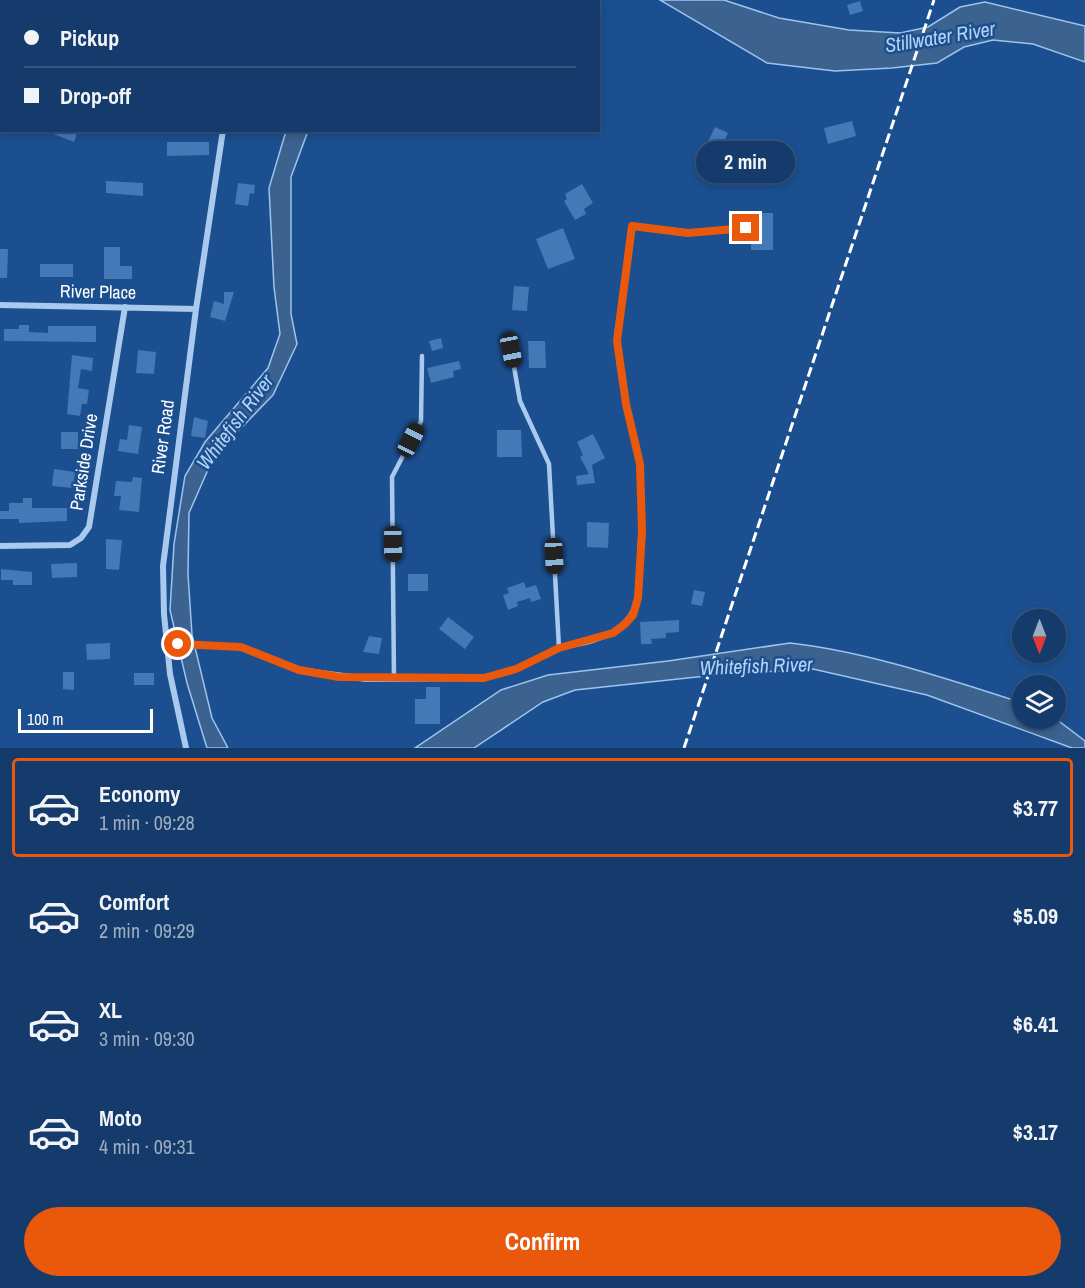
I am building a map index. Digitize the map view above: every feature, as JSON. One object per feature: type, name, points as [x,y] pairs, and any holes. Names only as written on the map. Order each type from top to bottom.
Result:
[{"type":"street","name":"River Road","points":[[186,748],[170,674],[166,643],[163,592],[164,546],[223,132]]},
{"type":"street","name":"River Place","points":[[0,305],[196,309]]},
{"type":"street","name":"Parkside Drive","points":[[0,546],[70,545],[81,538],[89,527],[125,307]]},
{"type":"street","points":[[166,643],[241,647],[281,664],[319,674],[394,679],[484,678],[500,675],[559,648]]},
{"type":"lane","points":[[511,350],[520,401],[549,464],[559,648],[613,633],[633,615],[638,598],[642,483],[619,366],[617,341],[632,226],[688,233],[746,228]]},
{"type":"lane","points":[[394,679],[392,477],[421,421],[422,356]]},
{"type":"water","name":"Stillwater River","points":[[660,0],[724,0],[779,18],[849,30],[900,33],[928,27],[960,7],[985,2],[1085,26],[1085,62],[1033,44],[993,40],[964,47],[937,63],[892,68],[835,71],[767,63]]},
{"type":"water","name":"Whitefish River","points":[[286,132],[308,132],[291,177],[291,314],[297,344],[273,395],[214,456],[189,513],[188,574],[192,635],[212,718],[228,748],[207,748],[187,683],[170,610],[174,544],[185,476],[205,442],[268,368],[280,334],[274,287],[269,188]]},
{"type":"water","name":"Whitefish River","points":[[790,643],[820,647],[937,676],[1012,700],[1012,726],[927,695],[813,669],[725,674],[575,690],[543,702],[474,748],[415,748],[501,690],[548,675],[668,661]]},
{"type":"water","points":[[1066,727],[1085,741],[1085,748],[1072,748],[1020,729],[1066,729]]},
{"type":"building","points":[[860,1],[863,11],[850,15],[847,5]]},
{"type":"building","points":[[852,121],[856,136],[828,144],[824,128]]},
{"type":"building","points":[[715,127],[728,133],[719,152],[706,146]]},
{"type":"building","points":[[48,132],[77,132],[74,142]]},
{"type":"building","points":[[167,142],[209,142],[209,155],[167,156]]},
{"type":"building","points":[[719,170],[728,170],[727,182],[718,181]]},
{"type":"building","points":[[106,181],[143,183],[143,196],[106,193]]},
{"type":"building","points":[[238,183],[255,185],[254,194],[250,193],[248,206],[235,204]]},
{"type":"building","points":[[582,184],[593,203],[584,209],[586,214],[575,220],[564,201],[567,199],[565,194]]},
{"type":"building","points":[[751,213],[773,213],[773,250],[751,250]]},
{"type":"building","points":[[563,228],[575,259],[548,269],[536,239]]},
{"type":"building","points":[[104,247],[120,247],[120,266],[132,266],[132,279],[104,279]]},
{"type":"building","points":[[0,249],[8,249],[7,278],[0,278]]},
{"type":"building","points":[[40,264],[73,264],[73,277],[40,277]]},
{"type":"building","points":[[514,286],[529,287],[527,311],[512,310]]},
{"type":"building","points":[[224,292],[234,292],[225,321],[210,317],[214,301],[224,304]]},
{"type":"building","points":[[19,325],[29,325],[29,332],[48,333],[48,326],[96,326],[96,342],[4,341],[4,329],[19,329]]},
{"type":"building","points":[[441,338],[443,348],[432,351],[429,341]]},
{"type":"building","points":[[528,341],[545,341],[546,368],[529,368]]},
{"type":"building","points":[[138,350],[156,352],[154,374],[136,373]]},
{"type":"building","points":[[72,355],[93,358],[92,371],[81,369],[78,388],[89,390],[87,404],[82,404],[80,416],[67,414]]},
{"type":"building","points":[[459,361],[461,369],[453,371],[454,377],[431,383],[427,368]]},
{"type":"building","points":[[194,417],[208,421],[205,438],[191,436]]},
{"type":"building","points":[[129,425],[142,427],[138,454],[118,451],[120,439],[127,440]]},
{"type":"building","points":[[497,430],[521,430],[522,457],[497,457]]},
{"type":"building","points":[[61,432],[78,432],[78,449],[61,449]]},
{"type":"building","points":[[593,434],[605,458],[592,465],[595,483],[577,485],[576,476],[589,474],[580,457],[583,455],[577,442]]},
{"type":"building","points":[[54,469],[75,472],[73,488],[52,486]]},
{"type":"building","points":[[133,477],[142,478],[139,512],[119,510],[121,496],[114,496],[116,481],[132,482]]},
{"type":"building","points":[[23,498],[32,498],[32,508],[67,508],[67,521],[19,523],[19,519],[0,519],[0,511],[9,511],[9,503],[23,503]]},
{"type":"building","points":[[587,522],[609,523],[608,548],[587,547]]},
{"type":"building","points":[[106,539],[122,540],[119,570],[106,569]]},
{"type":"building","points":[[77,563],[77,577],[52,578],[51,564]]},
{"type":"building","points":[[1,569],[32,572],[32,585],[13,585],[13,580],[1,580]]},
{"type":"building","points":[[408,574],[428,574],[428,591],[408,591]]},
{"type":"building","points":[[524,582],[526,588],[536,585],[541,599],[531,602],[530,598],[517,602],[518,606],[508,610],[503,595],[509,593],[507,588]]},
{"type":"building","points":[[694,590],[705,592],[702,606],[691,604]]},
{"type":"building","points":[[448,617],[474,637],[465,649],[439,629]]},
{"type":"building","points":[[679,620],[679,632],[666,633],[666,638],[651,639],[652,644],[641,644],[640,622]]},
{"type":"building","points":[[369,636],[382,638],[379,654],[363,652]]},
{"type":"building","points":[[110,643],[110,659],[87,660],[86,644]]},
{"type":"building","points":[[63,672],[74,672],[74,690],[63,689]]},
{"type":"building","points":[[134,673],[154,673],[154,685],[134,685]]},
{"type":"building","points":[[426,687],[440,687],[440,724],[415,724],[415,699],[426,699]]},
{"type":"railway","points":[[684,748],[934,0]]},
{"type":"route","points":[[178,644],[241,647],[299,670],[339,677],[366,679],[484,678],[516,669],[559,648],[613,633],[633,615],[638,598],[642,531],[640,464],[619,366],[616,330],[632,226],[688,233],[713,233],[746,228]]}]
